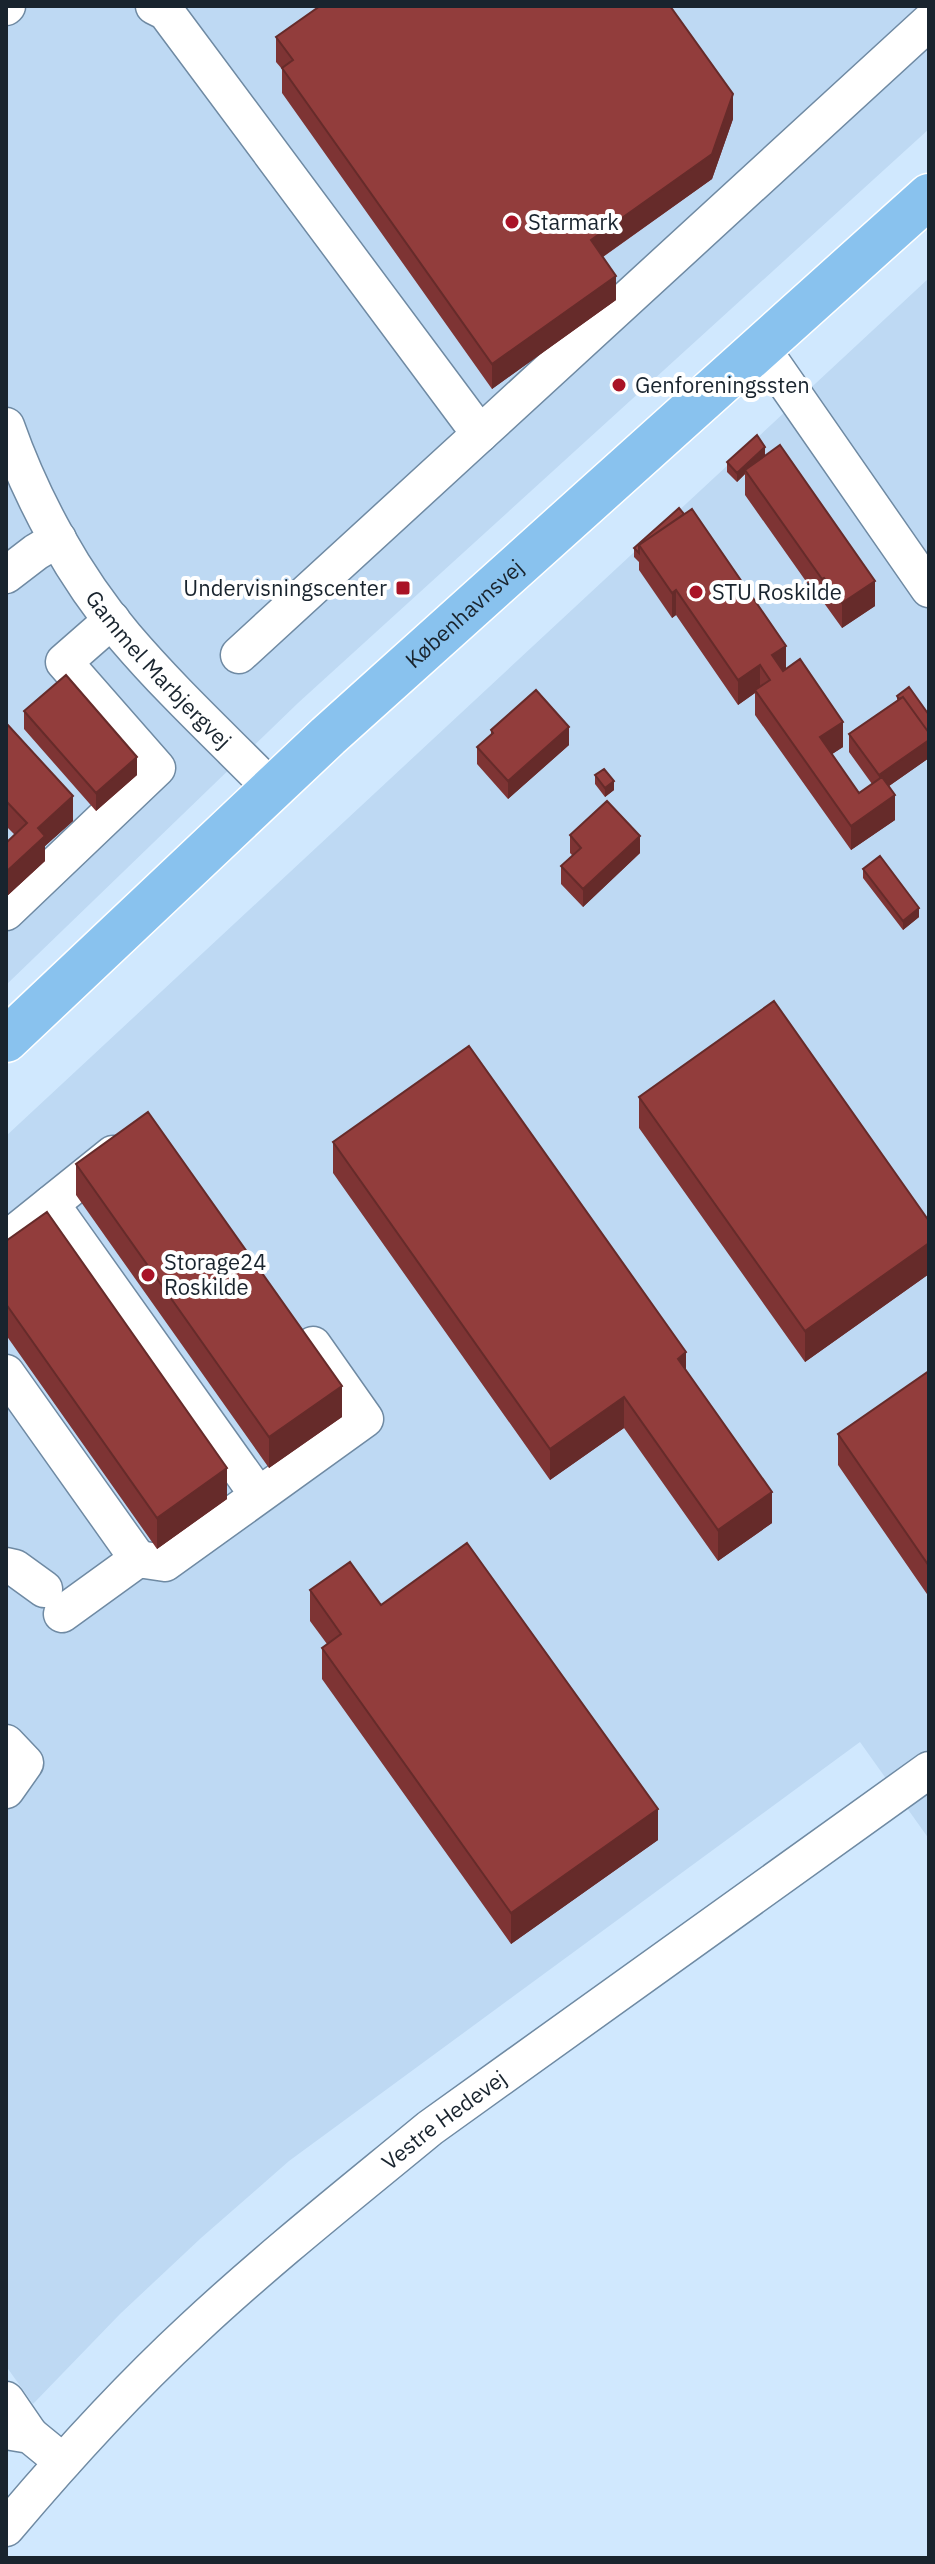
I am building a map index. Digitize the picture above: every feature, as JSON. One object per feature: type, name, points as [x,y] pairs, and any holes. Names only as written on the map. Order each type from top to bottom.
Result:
[{"type":"main road","name":"Københavnsvej","points":[[6,1040],[328,736],[929,196]]},
{"type":"street","points":[[154,6],[166,12],[480,434]]},
{"type":"street","points":[[239,655],[929,22]]},
{"type":"street","points":[[761,347],[929,589]]},
{"type":"street","name":"Gammel Marbjergvej","points":[[6,426],[58,539],[112,620],[155,670],[273,790]]},
{"type":"street","points":[[6,575],[58,539]]},
{"type":"street","points":[[6,912],[157,768],[64,662],[112,620]]},
{"type":"street","points":[[6,1240],[142,1130]]},
{"type":"street","points":[[51,1204],[258,1495]]},
{"type":"street","points":[[6,1566],[15,1568],[53,1602],[138,1559],[165,1563],[365,1419],[291,1315]]},
{"type":"street","points":[[6,1373],[138,1559]]},
{"type":"street","points":[[6,1743],[25,1763],[6,1790]]},
{"type":"street","name":"Vestre Hedevej","points":[[6,2528],[63,2462],[203,2320],[271,2258],[430,2128],[929,1770]]},
{"type":"street","points":[[6,2400],[18,2433],[63,2462]]},
{"type":"shaded area","points":[[6,6],[929,6],[929,129],[298,703],[6,985]]},
{"type":"shaded area","points":[[929,278],[929,1839],[860,1742],[289,2161],[120,2314],[33,2404],[6,2366],[6,1136]]},
{"type":"building","name":"Starmark","points":[[320,6],[670,6],[733,94],[712,154],[591,240],[616,276],[492,364],[282,68],[293,60],[276,37]]},
{"type":"building","points":[[757,435],[765,447],[737,473],[727,462]]},
{"type":"building","points":[[780,445],[875,581],[842,603],[745,470]]},
{"type":"building","points":[[679,508],[684,514],[639,545],[639,553],[634,548]]},
{"type":"building","points":[[692,509],[786,646],[772,655],[783,671],[800,659],[843,722],[820,737],[859,793],[882,777],[895,795],[851,826],[755,690],[770,680],[760,665],[738,680],[676,590],[672,593],[639,545]]},
{"type":"building","points":[[66,675],[137,757],[96,793],[24,711]]},
{"type":"building","points":[[909,687],[929,715],[929,733],[903,697],[899,699],[897,696]]},
{"type":"building","points":[[536,690],[569,727],[508,781],[477,747],[493,733],[491,730]]},
{"type":"building","points":[[903,697],[929,733],[929,740],[879,775],[849,734]]},
{"type":"building","points":[[6,723],[73,796],[38,828],[45,836],[6,872],[6,843],[27,823],[6,801]]},
{"type":"building","points":[[604,769],[614,781],[605,788],[595,775]]},
{"type":"building","points":[[607,801],[640,836],[583,889],[561,866],[581,848],[570,835]]},
{"type":"building","points":[[880,856],[919,908],[903,921],[863,869]]},
{"type":"building","points":[[774,1001],[929,1221],[929,1243],[805,1331],[639,1097]]},
{"type":"building","points":[[469,1046],[686,1352],[678,1359],[772,1492],[718,1530],[624,1397],[550,1449],[333,1142]]},
{"type":"building","points":[[148,1112],[342,1386],[269,1437],[76,1164]]},
{"type":"building","points":[[47,1212],[227,1468],[157,1518],[6,1304],[6,1241]]},
{"type":"building","points":[[929,1371],[929,1566],[838,1434]]},
{"type":"building","points":[[467,1543],[658,1809],[511,1913],[322,1648],[341,1634],[310,1590],[350,1562],[381,1605]]},
{"type":"place","name":"Starmark","points":[[512,222]]},
{"type":"place","name":"Genforeningssten","points":[[619,385]]},
{"type":"place","name":"Undervisningscenter","points":[[403,588]]},
{"type":"place","name":"STU Roskilde","points":[[696,592]]},
{"type":"place","name":"Storage24 Roskilde","points":[[148,1275]]}]
